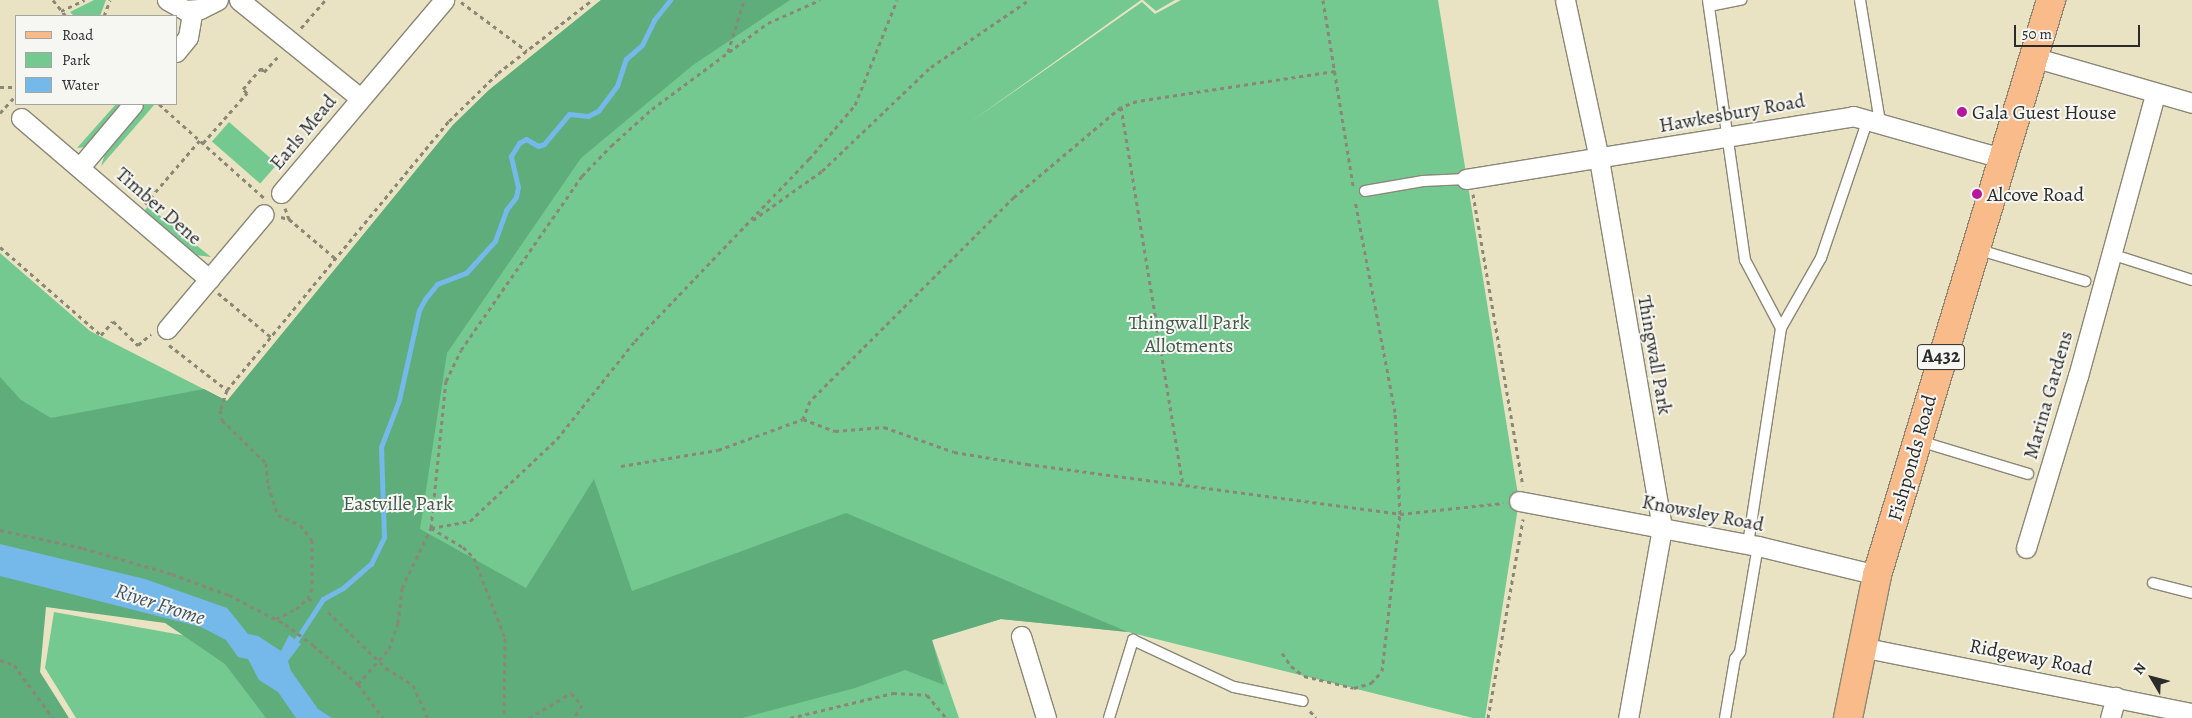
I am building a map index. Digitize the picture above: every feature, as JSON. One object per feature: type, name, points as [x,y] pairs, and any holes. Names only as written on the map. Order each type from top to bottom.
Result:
[{"type":"main road","name":"Fishponds Road","points":[[1848,718],[1861,647],[1878,575],[1916,440],[2051,0]]},
{"type":"street","points":[[167,0],[179,8],[193,10],[218,0]]},
{"type":"street","name":"Earls Mead","points":[[239,0],[360,98]]},
{"type":"street","name":"Earls Mead","points":[[272,204],[444,0]]},
{"type":"street","name":"Thingwall Park","points":[[1565,0],[1599,159],[1662,528],[1628,718]]},
{"type":"street","points":[[178,50],[188,37],[193,10]]},
{"type":"street","points":[[2033,57],[2155,94],[2192,103]]},
{"type":"street","name":"Marina Gardens","points":[[2026,548],[2155,94]]},
{"type":"street","points":[[80,167],[132,105]]},
{"type":"street","name":"Hawkesbury Road","points":[[1468,179],[1853,116],[2001,158]]},
{"type":"street","name":"Timber Dene","points":[[21,118],[80,167],[207,281]]},
{"type":"street","points":[[165,337],[207,281],[272,204]]},
{"type":"street","name":"Knowsley Road","points":[[1522,502],[1753,545],[1878,575]]},
{"type":"street","points":[[1021,636],[1046,718]]},
{"type":"street","name":"Ridgeway Road","points":[[1861,647],[2192,713]]},
{"type":"street","points":[[2110,718],[2116,697]]},
{"type":"lane","points":[[1741,0],[1708,3],[1746,260],[1781,328]]},
{"type":"lane","points":[[1725,718],[1735,658],[1740,652],[1781,328],[1821,258],[1874,121],[1860,0]]},
{"type":"lane","points":[[1365,191],[1423,181],[1468,179]]},
{"type":"lane","points":[[1974,248],[2085,281]]},
{"type":"lane","points":[[2111,254],[2192,280]]},
{"type":"lane","points":[[1916,440],[2028,474]]},
{"type":"lane","points":[[2153,583],[2192,593]]},
{"type":"lane","points":[[1109,718],[1133,640],[1234,687],[1303,701]]},
{"type":"path","points":[[53,0],[65,15]]},
{"type":"path","points":[[61,11],[85,0]]},
{"type":"path","points":[[104,15],[110,0]]},
{"type":"path","points":[[203,143],[246,92],[243,89],[261,68],[264,72],[325,0]]},
{"type":"path","points":[[459,0],[527,50]]},
{"type":"path","points":[[276,619],[296,609],[308,598],[312,588],[312,540],[300,524],[278,515],[268,485],[266,463],[222,420],[220,410],[227,390],[449,121],[498,73],[592,0]]},
{"type":"path","points":[[728,53],[744,0]]},
{"type":"path","points":[[358,684],[389,649],[398,623],[402,588],[430,528],[446,381],[461,350],[582,176],[652,108],[768,24],[820,0]]},
{"type":"path","points":[[430,528],[470,521],[557,439],[635,342],[745,226],[855,105],[897,0]]},
{"type":"path","points":[[745,226],[822,171],[931,67],[1029,0]]},
{"type":"path","points":[[1282,653],[1290,666],[1304,676],[1354,688],[1371,683],[1382,671],[1400,514],[1395,412],[1370,294],[1323,0]]},
{"type":"path","points":[[803,419],[810,401],[1014,197],[1121,107],[1137,101],[1335,71]]},
{"type":"path","points":[[0,87],[15,87]]},
{"type":"path","points":[[161,105],[335,258]]},
{"type":"path","points":[[1121,107],[1184,485]]},
{"type":"path","points":[[135,216],[200,140]]},
{"type":"path","points":[[1468,179],[1522,502],[1488,718]]},
{"type":"path","points":[[0,246],[101,334],[113,321],[138,345],[154,332],[165,337],[227,390]]},
{"type":"path","points":[[207,281],[271,337]]},
{"type":"path","points":[[621,466],[718,450],[803,419],[835,431],[884,427],[954,452],[999,460],[1400,514],[1522,502]]},
{"type":"path","points":[[430,528],[464,547],[474,558],[505,638],[504,718]]},
{"type":"path","points":[[0,530],[83,548],[172,574],[229,595],[285,624],[313,645],[358,684],[383,718]]},
{"type":"path","points":[[308,598],[312,601]]},
{"type":"path","points":[[328,612],[379,662],[413,684],[428,718]]},
{"type":"path","points":[[0,660],[14,665],[53,718]]},
{"type":"path","points":[[529,718],[571,693],[582,705],[574,718]]},
{"type":"path","points":[[790,718],[893,693],[927,695],[946,718]]},
{"type":"green space","points":[[94,0],[106,0],[100,15],[73,15],[70,12]]},
{"type":"green space","points":[[601,0],[1141,0],[969,123],[1142,2],[1155,14],[1181,0],[1438,0],[1519,501],[1485,718],[1473,718],[1128,632],[1001,619],[932,640],[959,718],[344,718],[289,675],[0,546],[0,253],[90,331],[227,401],[453,125],[489,90]]},
{"type":"green space","name":"Eastville Park","points":[[601,0],[790,0],[693,65],[581,158],[447,353],[420,529],[526,588],[594,479],[632,591],[846,513],[1128,632],[1001,619],[932,640],[944,685],[905,670],[855,688],[742,718],[266,718],[225,664],[165,623],[46,607],[40,672],[69,718],[0,718],[0,377],[21,400],[51,418],[204,389],[227,401],[453,125],[489,90]]},
{"type":"green space","points":[[1143,0],[1175,0],[1156,11]]},
{"type":"green space","points":[[115,105],[125,105],[86,147],[77,148]]},
{"type":"green space","points":[[143,105],[154,105],[101,166],[106,151]]},
{"type":"green space","points":[[229,122],[277,164],[260,184],[212,142]]},
{"type":"green space","points":[[148,206],[211,257],[195,255],[142,214]]},
{"type":"green space","points":[[54,612],[204,639],[300,718],[76,718],[45,668]]},
{"type":"water","name":"River Frome","points":[[0,544],[145,579],[227,608],[248,634],[258,636],[281,651],[289,635],[301,644],[288,661],[291,671],[318,709],[332,718],[296,718],[278,692],[259,680],[248,659],[238,657],[226,640],[201,627],[0,576]]},
{"type":"waterway","points":[[293,645],[323,599],[343,588],[371,564],[384,537],[381,447],[399,400],[419,310],[425,299],[437,284],[466,273],[495,241],[506,210],[516,197],[518,187],[511,156],[519,143],[526,139],[538,146],[544,144],[569,114],[588,116],[598,111],[617,86],[626,59],[642,45],[654,20],[670,0]]},
{"type":"place","name":"Gala Guest House","points":[[1962,112]]},
{"type":"place","name":"Alcove Road","points":[[1977,194]]},
{"type":"park label","name":"Thingwall Park Allotments","points":[[1189,334]]}]
